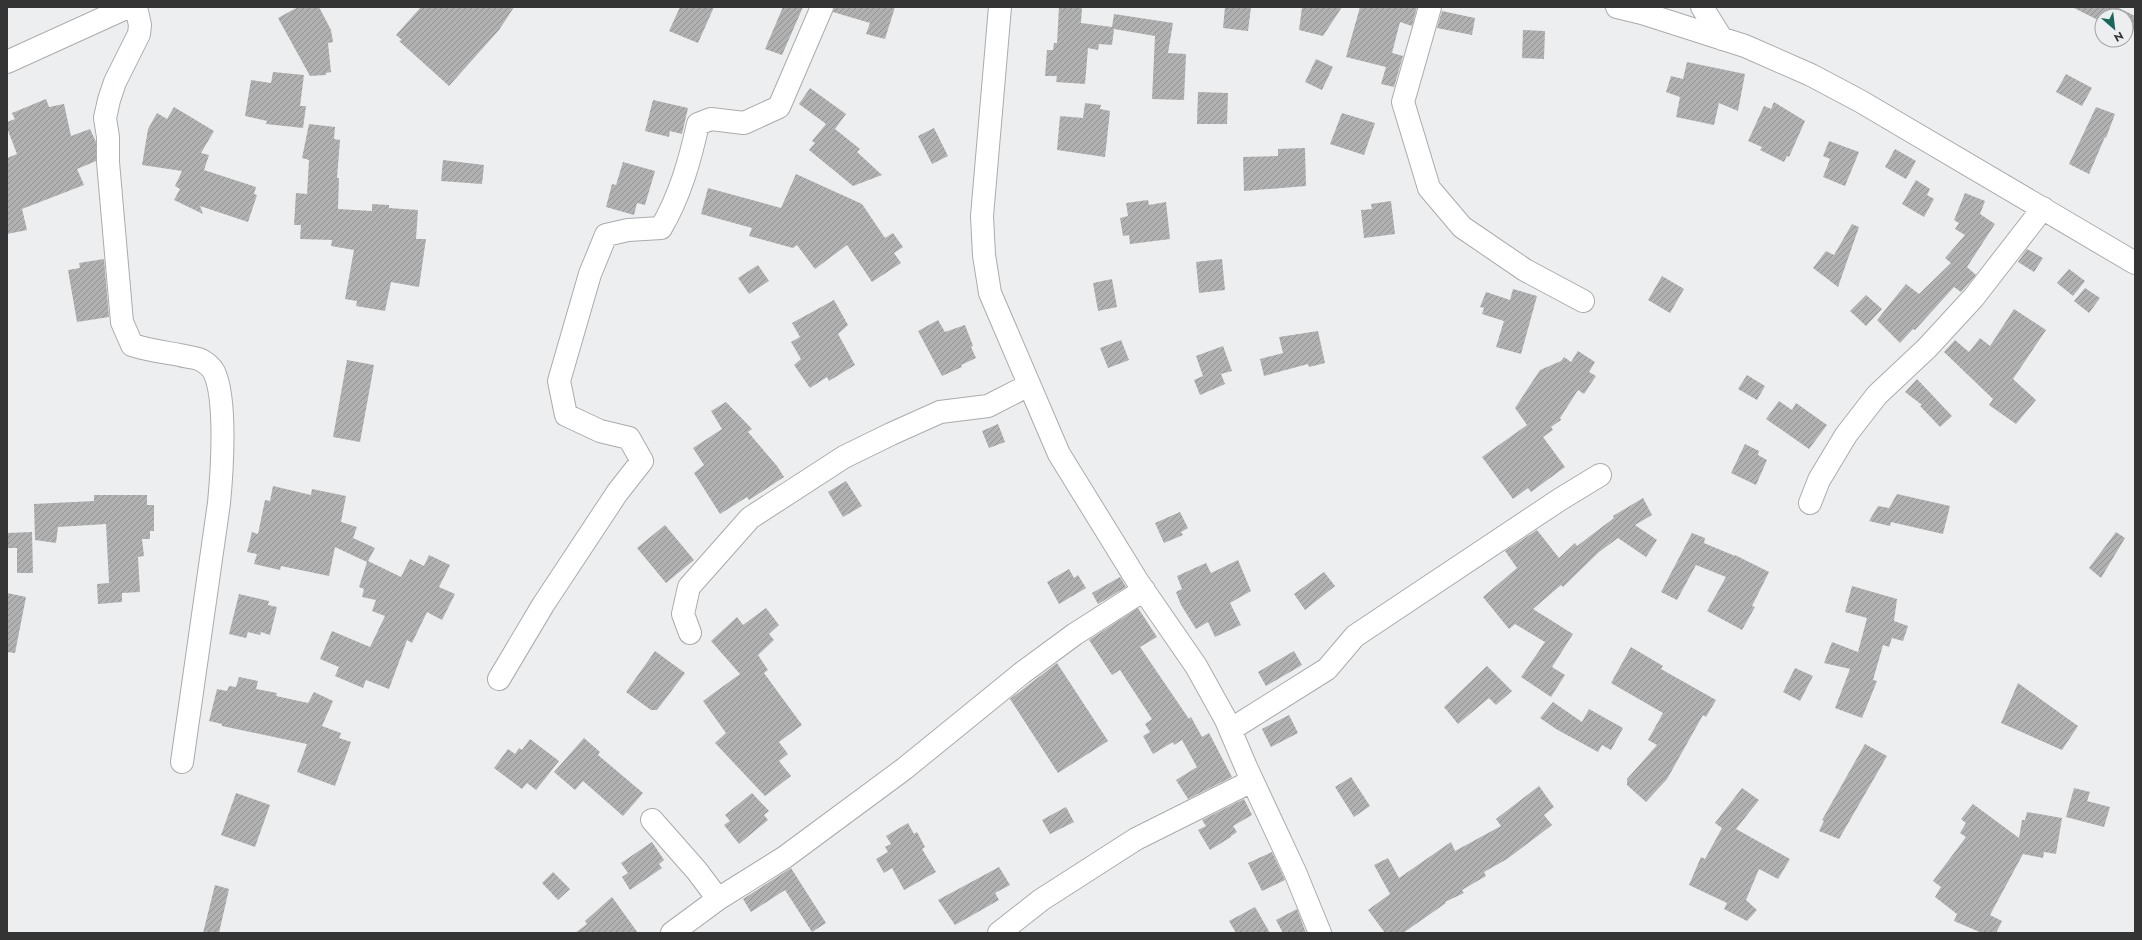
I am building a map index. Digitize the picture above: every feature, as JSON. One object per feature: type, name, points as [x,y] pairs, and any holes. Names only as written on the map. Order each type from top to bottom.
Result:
[{"type":"street","points":[[7,62],[128,7]]},
{"type":"street","points":[[136,7],[140,25],[139,34],[115,82],[105,118],[108,137],[108,162],[122,322],[132,345],[144,349],[199,359],[208,365],[214,372],[221,406],[222,469],[219,503],[182,762]]},
{"type":"street","points":[[499,679],[543,605],[617,493],[642,461],[629,438],[600,431],[566,415],[559,381],[590,274],[606,235],[628,230],[661,228],[671,212],[689,163],[698,124],[711,119],[744,124],[779,107],[822,7]]},
{"type":"street","points":[[1000,7],[996,65],[984,177],[982,216],[984,255],[990,294],[1059,454],[1144,590],[1196,666],[1230,730],[1252,781],[1292,865],[1320,933]]},
{"type":"street","points":[[1430,7],[1402,102],[1429,188],[1462,227],[1525,270],[1583,301]]},
{"type":"street","points":[[1617,7],[1642,13],[1745,46],[1811,75],[1860,101],[2135,263]]},
{"type":"street","points":[[1702,7],[1722,39]]},
{"type":"street","points":[[1810,503],[1819,480],[1846,435],[1876,395],[1927,348],[1974,297],[2042,208]]},
{"type":"street","points":[[690,633],[683,614],[689,587],[750,518],[844,457],[891,434],[940,412],[988,406],[1029,385]]},
{"type":"street","points":[[1230,730],[1327,669],[1355,636],[1559,500],[1600,475]]},
{"type":"street","points":[[672,933],[718,899],[785,857],[904,770],[1069,638],[1144,590]]},
{"type":"street","points":[[999,933],[1041,900],[1136,839],[1252,781]]},
{"type":"street","points":[[652,820],[697,871],[718,899]]},
{"type":"building","points":[[298,7],[319,7],[331,30],[333,42],[328,43],[331,72],[326,73],[326,75],[310,76],[278,18]]},
{"type":"building","points":[[421,7],[514,7],[499,30],[449,86],[399,41],[402,40],[396,35]]},
{"type":"building","points":[[680,7],[714,7],[698,43],[669,31]]},
{"type":"building","points":[[783,7],[803,7],[782,55],[765,49]]},
{"type":"building","points":[[834,7],[895,7],[885,39],[866,34],[870,23],[833,12]]},
{"type":"building","points":[[1059,7],[1082,7],[1081,23],[1112,27],[1114,14],[1173,23],[1168,53],[1186,54],[1184,100],[1152,99],[1155,36],[1114,29],[1112,45],[1099,44],[1098,50],[1088,48],[1085,84],[1056,82],[1057,76],[1045,76],[1047,50],[1053,50],[1054,43],[1057,43]]},
{"type":"building","points":[[1225,7],[1251,7],[1248,31],[1223,28]]},
{"type":"building","points":[[1302,7],[1342,7],[1323,36],[1299,30]]},
{"type":"building","points":[[1360,7],[1417,7],[1412,26],[1400,22],[1392,53],[1403,56],[1394,87],[1381,84],[1386,67],[1346,57]]},
{"type":"building","points":[[2072,7],[2119,8],[2094,8],[2094,18]]},
{"type":"building","points":[[1442,11],[1475,18],[1472,35],[1437,28]]},
{"type":"building","points":[[2134,16],[2135,16],[2134,30]]},
{"type":"building","points":[[1523,30],[1545,31],[1544,59],[1522,58]]},
{"type":"building","points":[[1316,59],[1333,67],[1322,90],[1305,82]]},
{"type":"building","points":[[1687,62],[1745,74],[1738,111],[1719,103],[1714,125],[1676,117],[1680,97],[1666,92],[1671,76],[1683,79]]},
{"type":"building","points":[[273,72],[304,75],[300,106],[306,106],[303,128],[266,124],[267,121],[245,116],[251,80],[271,83]]},
{"type":"building","points":[[2066,74],[2092,88],[2082,106],[2056,92]]},
{"type":"building","points":[[810,88],[846,114],[835,129],[860,149],[857,152],[882,175],[853,186],[809,150],[815,143],[812,141],[826,124],[799,104]]},
{"type":"building","points":[[1198,92],[1228,93],[1227,124],[1197,124]]},
{"type":"building","points":[[46,99],[49,107],[64,104],[71,136],[90,129],[96,142],[96,161],[77,169],[84,185],[22,209],[27,230],[7,234],[7,158],[17,154],[7,128],[7,122],[15,119],[12,113]]},
{"type":"building","points":[[653,100],[688,108],[682,134],[670,131],[669,137],[645,131]]},
{"type":"building","points":[[1774,102],[1805,121],[1789,157],[1787,156],[1784,162],[1760,150],[1762,147],[1748,141],[1764,106],[1771,109]]},
{"type":"building","points":[[1085,103],[1101,105],[1100,109],[1110,111],[1105,157],[1057,150],[1060,116],[1083,118]]},
{"type":"building","points":[[174,107],[214,131],[201,153],[209,155],[204,170],[256,187],[254,194],[257,195],[248,222],[200,206],[203,214],[174,200],[180,189],[175,186],[182,171],[142,165],[148,129],[157,113],[167,119]]},
{"type":"building","points":[[2096,107],[2115,114],[2106,138],[2105,137],[2089,174],[2069,164]]},
{"type":"building","points":[[1342,113],[1375,123],[1364,155],[1330,144]]},
{"type":"building","points":[[309,124],[335,127],[334,139],[340,140],[337,178],[339,178],[338,209],[372,211],[372,204],[389,205],[389,208],[418,210],[416,239],[426,239],[419,287],[391,282],[385,311],[356,306],[357,301],[345,299],[354,250],[331,246],[332,240],[300,239],[301,225],[294,225],[296,193],[307,194],[309,160],[302,158]]},
{"type":"building","points":[[934,128],[948,156],[932,164],[918,136]]},
{"type":"building","points":[[1829,141],[1859,152],[1845,186],[1823,177],[1830,159],[1823,156]]},
{"type":"building","points":[[1305,148],[1306,186],[1244,191],[1243,157],[1278,156],[1278,149]]},
{"type":"building","points":[[1895,149],[1916,161],[1906,179],[1885,167]]},
{"type":"building","points":[[443,160],[484,165],[482,184],[441,181]]},
{"type":"building","points":[[623,162],[655,171],[645,205],[637,203],[634,215],[606,207],[612,184],[616,185]]},
{"type":"building","points":[[796,174],[862,204],[885,238],[893,233],[903,247],[894,253],[901,263],[872,282],[847,245],[815,269],[797,245],[793,248],[749,236],[752,228],[701,214],[708,188],[781,208]]},
{"type":"building","points":[[1916,180],[1930,189],[1927,195],[1934,199],[1924,217],[1902,204]]},
{"type":"building","points":[[1965,193],[1985,201],[1980,214],[1995,224],[1967,267],[1976,275],[1961,292],[1954,287],[1915,330],[1913,329],[1900,343],[1877,320],[1906,284],[1919,294],[1951,263],[1945,258],[1965,235],[1955,229],[1959,223],[1954,220]]},
{"type":"building","points":[[1148,200],[1149,205],[1166,202],[1170,239],[1130,244],[1129,235],[1123,236],[1120,218],[1128,216],[1126,203]]},
{"type":"building","points":[[1391,201],[1395,234],[1364,238],[1361,210],[1372,209],[1371,204]]},
{"type":"building","points":[[1852,224],[1859,227],[1838,287],[1813,268],[1826,251],[1834,255]]},
{"type":"building","points":[[2027,249],[2043,258],[2034,272],[2018,262]]},
{"type":"building","points":[[104,259],[109,317],[77,322],[68,270],[80,268],[79,263]]},
{"type":"building","points":[[1222,259],[1225,290],[1199,293],[1196,262]]},
{"type":"building","points":[[758,265],[769,281],[749,294],[738,278]]},
{"type":"building","points":[[2069,269],[2085,281],[2073,296],[2057,283]]},
{"type":"building","points":[[1662,276],[1684,289],[1670,313],[1648,300]]},
{"type":"building","points":[[1112,279],[1117,307],[1098,311],[1093,283]]},
{"type":"building","points":[[2085,288],[2100,298],[2089,313],[2074,301]]},
{"type":"building","points":[[1513,289],[1537,296],[1521,354],[1496,347],[1504,321],[1482,314],[1484,308],[1480,307],[1486,292],[1510,300]]},
{"type":"building","points":[[1866,295],[1882,309],[1866,326],[1850,311]]},
{"type":"building","points":[[834,300],[848,325],[838,334],[855,365],[829,381],[827,377],[810,388],[794,365],[801,359],[791,342],[800,337],[792,323]]},
{"type":"building","points":[[2014,309],[2046,330],[2013,379],[2036,400],[2016,424],[1989,405],[1993,399],[1944,352],[1955,340],[1969,352],[1980,338],[1990,346]]},
{"type":"building","points":[[938,320],[945,332],[965,325],[973,346],[971,347],[976,358],[961,365],[962,367],[942,376],[918,331]]},
{"type":"building","points":[[1318,331],[1325,363],[1309,367],[1308,364],[1264,376],[1260,359],[1283,353],[1279,337]]},
{"type":"building","points":[[1121,340],[1129,360],[1108,368],[1100,348]]},
{"type":"building","points":[[1223,346],[1232,371],[1221,374],[1225,384],[1200,395],[1194,380],[1203,376],[1196,356]]},
{"type":"building","points":[[1578,351],[1595,362],[1589,372],[1596,376],[1584,394],[1578,390],[1560,418],[1561,420],[1551,427],[1553,430],[1543,437],[1565,467],[1531,492],[1528,488],[1513,499],[1482,457],[1527,425],[1515,408],[1540,370],[1561,361],[1564,357],[1571,362]]},
{"type":"building","points":[[347,360],[374,365],[360,442],[333,437]]},
{"type":"building","points":[[1747,375],[1765,386],[1757,400],[1738,389]]},
{"type":"building","points":[[1917,379],[1952,416],[1940,427],[1920,406],[1922,405],[1905,392]]},
{"type":"building","points":[[1779,401],[1792,410],[1796,403],[1827,425],[1809,449],[1766,419]]},
{"type":"building","points":[[726,402],[752,429],[748,432],[777,466],[784,477],[749,500],[747,497],[720,514],[694,473],[704,465],[693,448],[722,429],[711,411]]},
{"type":"building","points":[[998,424],[1005,442],[989,448],[982,431]]},
{"type":"building","points":[[1745,444],[1759,451],[1758,455],[1767,460],[1756,485],[1731,473]]},
{"type":"building","points":[[846,481],[862,506],[843,517],[828,492]]},
{"type":"building","points":[[273,486],[311,495],[312,489],[346,496],[341,522],[357,527],[353,538],[375,548],[368,561],[401,577],[410,559],[424,566],[429,555],[450,565],[439,587],[455,594],[442,620],[427,612],[412,643],[407,640],[389,689],[366,680],[363,688],[335,676],[339,667],[320,659],[332,631],[370,647],[385,616],[372,611],[376,600],[362,597],[364,589],[359,587],[367,562],[335,547],[329,576],[281,566],[280,570],[254,564],[257,554],[247,552],[252,532],[258,534],[265,500],[270,501]]},
{"type":"building","points":[[1897,494],[1950,506],[1943,534],[1891,522],[1890,526],[1869,521],[1878,506],[1889,508]]},
{"type":"building","points":[[94,495],[147,495],[147,505],[154,505],[154,531],[150,531],[150,539],[142,539],[144,556],[138,557],[140,592],[122,593],[122,602],[98,604],[97,584],[109,583],[106,524],[58,527],[56,543],[35,540],[34,504],[94,501]]},
{"type":"building","points":[[1643,498],[1652,515],[1635,525],[1657,540],[1646,557],[1618,538],[1599,552],[1563,587],[1561,585],[1533,609],[1573,634],[1552,667],[1565,675],[1551,697],[1521,677],[1545,642],[1515,624],[1509,629],[1483,597],[1517,568],[1505,551],[1537,530],[1559,558],[1575,543],[1577,546],[1614,518],[1613,516]]},
{"type":"building","points":[[1180,512],[1188,528],[1181,532],[1183,535],[1164,543],[1155,523]]},
{"type":"building","points":[[665,525],[694,560],[666,583],[637,548]]},
{"type":"building","points":[[32,532],[33,573],[17,573],[17,548],[7,548],[7,533]]},
{"type":"building","points":[[2116,532],[2125,538],[2101,578],[2089,568]]},
{"type":"building","points":[[1692,533],[1705,538],[1704,543],[1735,555],[1769,572],[1752,606],[1755,607],[1742,630],[1707,611],[1726,577],[1696,565],[1677,600],[1661,592]]},
{"type":"building","points":[[1238,560],[1251,591],[1230,603],[1241,625],[1215,637],[1208,622],[1196,629],[1181,605],[1176,592],[1182,589],[1177,576],[1206,563],[1211,573]]},
{"type":"building","points":[[1069,569],[1074,578],[1078,575],[1086,588],[1059,604],[1047,582]]},
{"type":"building","points":[[1324,572],[1335,586],[1305,610],[1294,594]]},
{"type":"building","points":[[1120,577],[1126,587],[1098,604],[1092,593]]},
{"type":"building","points":[[1852,586],[1897,599],[1894,621],[1908,626],[1903,641],[1892,638],[1889,647],[1883,645],[1873,680],[1877,681],[1862,718],[1835,708],[1850,669],[1824,663],[1832,642],[1858,652],[1867,618],[1845,612]]},
{"type":"building","points":[[7,593],[26,597],[15,653],[7,652]]},
{"type":"building","points":[[239,594],[269,601],[268,605],[277,607],[270,635],[261,632],[260,635],[248,632],[246,638],[229,634]]},
{"type":"building","points":[[766,608],[779,625],[769,634],[774,640],[758,655],[768,670],[764,673],[802,725],[779,742],[788,754],[779,761],[791,776],[765,796],[715,743],[726,733],[703,701],[740,674],[711,641],[737,617],[743,625]]},
{"type":"building","points":[[1138,608],[1157,637],[1140,647],[1189,719],[1191,717],[1202,737],[1209,733],[1232,777],[1188,799],[1176,780],[1197,767],[1182,740],[1174,745],[1173,742],[1153,754],[1143,736],[1150,732],[1145,724],[1152,719],[1120,670],[1112,675],[1089,640]]},
{"type":"building","points":[[1631,647],[1663,666],[1661,669],[1716,700],[1706,717],[1703,715],[1667,779],[1646,802],[1627,785],[1627,779],[1657,745],[1648,740],[1663,713],[1611,683]]},
{"type":"building","points":[[655,651],[685,673],[657,710],[651,710],[626,692]]},
{"type":"building","points":[[1294,651],[1302,665],[1266,686],[1258,672]]},
{"type":"building","points":[[1057,663],[1108,741],[1058,773],[1010,699]]},
{"type":"building","points":[[1487,666],[1512,691],[1496,705],[1489,698],[1458,724],[1444,707]]},
{"type":"building","points":[[1795,668],[1813,676],[1800,701],[1783,692]]},
{"type":"building","points":[[239,677],[258,681],[256,689],[277,693],[276,696],[308,703],[314,692],[333,701],[322,726],[341,733],[339,738],[351,742],[335,786],[297,772],[307,744],[222,726],[222,724],[209,721],[217,689],[227,691],[229,686],[236,687]]},
{"type":"building","points":[[2018,683],[2078,726],[2062,750],[2001,723]]},
{"type":"building","points":[[1553,702],[1582,722],[1589,709],[1623,728],[1611,750],[1602,745],[1598,752],[1556,729],[1540,718]]},
{"type":"building","points":[[1289,715],[1298,733],[1271,747],[1262,729]]},
{"type":"building","points":[[584,738],[600,752],[598,755],[643,793],[623,816],[583,781],[575,790],[554,772]]},
{"type":"building","points":[[530,739],[559,761],[536,790],[527,783],[522,789],[494,768],[508,749],[515,754],[519,748],[522,750]]},
{"type":"building","points":[[1865,744],[1887,756],[1839,839],[1819,831],[1824,821],[1822,820]]},
{"type":"building","points":[[1351,777],[1370,806],[1354,817],[1335,787]]},
{"type":"building","points":[[1539,786],[1554,807],[1544,815],[1552,825],[1507,859],[1484,872],[1486,876],[1462,890],[1464,893],[1445,902],[1446,903],[1403,933],[1385,933],[1368,910],[1390,894],[1374,865],[1388,858],[1399,878],[1451,842],[1455,851],[1501,826],[1496,819]]},
{"type":"building","points":[[1742,788],[1759,800],[1736,829],[1790,859],[1778,879],[1759,869],[1746,900],[1757,910],[1747,921],[1724,909],[1727,903],[1689,885],[1701,857],[1705,859],[1722,828],[1715,823]]},
{"type":"building","points":[[2074,788],[2090,792],[2087,801],[2110,807],[2104,827],[2066,817]]},
{"type":"building","points":[[236,793],[270,805],[255,847],[221,835]]},
{"type":"building","points":[[752,793],[769,811],[764,815],[768,820],[739,844],[724,825],[730,821],[725,815]]},
{"type":"building","points":[[1244,799],[1252,815],[1233,826],[1237,832],[1210,850],[1198,830],[1206,826],[1202,820]]},
{"type":"building","points":[[1973,804],[2019,838],[2022,820],[2025,820],[2027,812],[2062,818],[2056,854],[2044,852],[2043,858],[2023,854],[1990,915],[2002,921],[1996,933],[1982,933],[1954,921],[1957,914],[1935,897],[1941,887],[1933,881],[1966,837],[1960,833],[1966,823],[1961,819]]},
{"type":"building","points":[[1066,807],[1074,822],[1050,834],[1042,820]]},
{"type":"building","points":[[908,823],[914,834],[917,832],[925,847],[922,849],[936,872],[904,890],[892,868],[884,873],[876,859],[888,852],[885,847],[891,844],[886,836]]},
{"type":"building","points":[[652,842],[664,860],[659,864],[662,868],[630,890],[622,877],[628,873],[621,863]]},
{"type":"building","points":[[1272,852],[1285,880],[1262,891],[1248,863]]},
{"type":"building","points":[[999,867],[1010,885],[995,893],[999,900],[955,925],[938,900]]},
{"type":"building","points":[[791,868],[826,923],[812,932],[785,890],[751,912],[743,899]]},
{"type":"building","points":[[553,872],[570,889],[558,900],[542,883]]},
{"type":"building","points":[[215,885],[229,889],[219,933],[203,933]]},
{"type":"building","points":[[612,897],[638,933],[575,933],[587,924],[585,921]]},
{"type":"building","points":[[1255,907],[1270,933],[1236,933],[1229,921]]},
{"type":"building","points":[[1297,909],[1306,933],[1283,933],[1276,920]]}]
